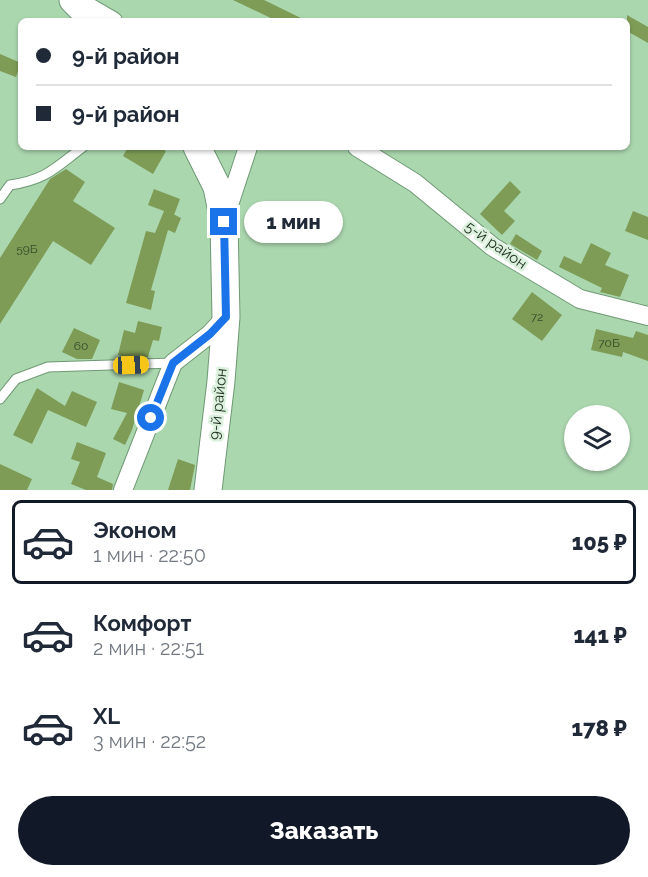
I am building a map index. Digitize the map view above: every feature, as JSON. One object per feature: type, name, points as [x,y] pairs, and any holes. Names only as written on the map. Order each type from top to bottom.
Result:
[{"type":"street","points":[[73,0],[91,18]]},
{"type":"street","points":[[78,0],[108,18]]},
{"type":"street","name":"9-й район","points":[[199,150],[217,187],[224,222],[226,317],[208,490]]},
{"type":"street","points":[[224,222],[247,150]]},
{"type":"street","name":"5-й район","points":[[362,150],[415,183],[494,248],[580,299],[648,316]]},
{"type":"street","points":[[123,490],[173,363],[210,334],[226,317]]},
{"type":"lane","points":[[0,199],[10,185],[45,176],[79,150]]},
{"type":"lane","points":[[0,399],[16,379],[48,367],[173,363]]},
{"type":"building","points":[[233,0],[264,0],[301,18],[271,18]]},
{"type":"building","points":[[627,15],[648,27],[648,43],[630,33],[630,18],[627,18]]},
{"type":"building","points":[[0,54],[18,62],[16,77],[0,71]]},
{"type":"building","points":[[126,150],[166,151],[153,174],[123,156]]},
{"type":"building","points":[[66,169],[85,182],[73,201],[115,228],[91,265],[53,241],[0,324],[0,258],[50,179]]},
{"type":"building","points":[[510,181],[521,192],[504,211],[515,221],[502,235],[480,214]]},
{"type":"building","points":[[154,189],[180,199],[174,215],[181,218],[175,233],[168,230],[151,290],[155,291],[151,310],[126,303],[146,231],[155,233],[164,211],[148,205]]},
{"type":"building","points":[[633,211],[648,217],[648,240],[625,231]]},
{"type":"building","points":[[516,234],[542,251],[537,260],[510,244]]},
{"type":"building","points":[[591,243],[611,253],[605,265],[629,275],[620,297],[600,292],[602,288],[559,267],[564,256],[581,264]]},
{"type":"building","points":[[532,292],[562,315],[542,341],[512,319]]},
{"type":"building","points":[[138,321],[162,327],[159,341],[153,340],[148,357],[128,358],[118,355],[124,330],[135,333]]},
{"type":"building","points":[[74,328],[100,340],[92,359],[77,359],[62,352]]},
{"type":"building","points":[[596,329],[633,338],[636,331],[648,335],[648,361],[623,352],[622,357],[591,350]]},
{"type":"building","points":[[119,382],[144,390],[125,445],[113,439],[127,413],[111,409]]},
{"type":"building","points":[[37,388],[65,406],[72,391],[97,402],[86,427],[48,410],[32,444],[13,435]]},
{"type":"building","points":[[77,442],[106,453],[97,477],[113,484],[112,490],[86,490],[71,484],[80,462],[71,459]]},
{"type":"building","points":[[178,459],[195,465],[190,490],[168,490]]},
{"type":"building","points":[[0,464],[32,479],[27,490],[0,490]]},
{"type":"route","points":[[151,418],[173,363],[210,334],[226,317],[224,222]]}]
